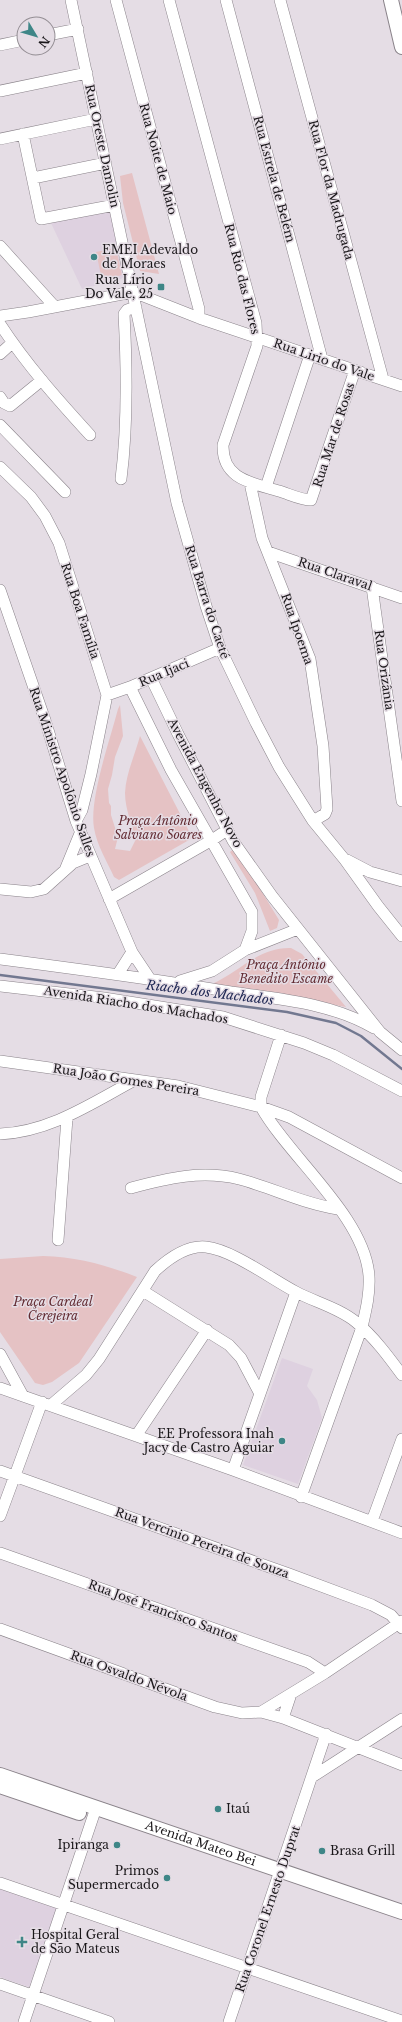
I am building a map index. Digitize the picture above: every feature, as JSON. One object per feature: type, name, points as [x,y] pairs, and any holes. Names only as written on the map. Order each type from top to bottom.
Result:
[{"type":"main road","points":[[391,0],[402,47]]},
{"type":"main road","name":"Avenida Mateo Bei","points":[[0,1775],[94,1813]]},
{"type":"main road","name":"Avenida Mateo Bei","points":[[0,1786],[94,1813],[402,1912]]},
{"type":"main road","name":"Avenida Mateo Bei","points":[[280,1874],[402,1922]]},
{"type":"street","name":"Rua Oreste Damolin","points":[[71,0],[133,292]]},
{"type":"street","name":"Rua Noite de Maio","points":[[116,0],[199,309],[199,318]]},
{"type":"street","name":"Rua Rio das Flores","points":[[169,0],[256,324],[258,337],[257,346],[223,445],[223,454],[226,464],[236,475],[250,482],[311,500]]},
{"type":"street","name":"Rua Estrela de Belém","points":[[226,0],[322,358]]},
{"type":"street","name":"Rua Flor da Madrugada","points":[[280,0],[383,379]]},
{"type":"street","points":[[56,33],[78,29]]},
{"type":"street","points":[[0,45],[16,42]]},
{"type":"street","points":[[0,91],[87,73]]},
{"type":"street","points":[[0,139],[96,119]]},
{"type":"street","points":[[23,134],[42,219],[115,205]]},
{"type":"street","points":[[33,178],[106,163]]},
{"type":"street","points":[[0,247],[54,307]]},
{"type":"street","points":[[0,316],[133,292]]},
{"type":"street","name":"Rua Lirio do Vale","points":[[133,292],[199,318],[402,386]]},
{"type":"street","name":"Rua Barra do Caeté","points":[[133,292],[177,503],[220,648],[279,767],[313,821],[345,860],[402,936]]},
{"type":"street","points":[[121,479],[126,399],[124,314],[127,310],[136,307]]},
{"type":"street","points":[[0,324],[12,343],[90,435]]},
{"type":"street","points":[[0,354],[12,343]]},
{"type":"street","points":[[266,487],[310,355]]},
{"type":"street","name":"Rua Mar de Rosas","points":[[311,500],[355,370]]},
{"type":"street","points":[[0,397],[4,403],[10,406],[42,380]]},
{"type":"street","points":[[0,425],[65,492]]},
{"type":"street","name":"Rua Boa Família","points":[[0,467],[31,497],[45,516],[59,543],[107,695],[91,774],[65,870]]},
{"type":"street","name":"Rua Ipoema","points":[[250,482],[262,538],[310,659],[323,746],[327,809],[325,814],[313,821]]},
{"type":"street","name":"Rua Claraval","points":[[268,552],[402,598]]},
{"type":"street","name":"Rua Orizânia","points":[[372,587],[402,801]]},
{"type":"street","name":"Rua Ministro Apolônio Salles","points":[[0,590],[45,720],[78,826],[132,952],[150,979]]},
{"type":"street","name":"Rua Ijaci","points":[[107,695],[130,687],[220,648]]},
{"type":"street","name":"Avenida Engenho Novo","points":[[151,678],[227,830],[272,896],[298,929],[380,1032],[402,1050]]},
{"type":"street","name":"Avenida Engenho Novo","points":[[130,687],[171,770],[252,912],[252,932],[246,950]]},
{"type":"street","name":"Rua Boa Família","points":[[69,798],[80,792],[91,774]]},
{"type":"street","points":[[109,899],[227,830]]},
{"type":"street","points":[[0,889],[38,891],[50,885],[78,860],[90,856]]},
{"type":"street","points":[[345,860],[370,872],[402,881]]},
{"type":"street","points":[[359,879],[370,872]]},
{"type":"street","points":[[173,982],[212,971],[246,950],[298,929]]},
{"type":"street","points":[[118,974],[132,952]]},
{"type":"street","points":[[0,959],[173,982],[306,1004],[358,1019],[380,1032]]},
{"type":"street","name":"Avenida Riacho dos Machados","points":[[0,986],[104,998],[223,1017],[281,1035],[333,1055],[402,1091]]},
{"type":"street","points":[[281,1035],[262,1092],[261,1107],[356,1235],[365,1254],[369,1275],[367,1309],[362,1327],[300,1497]]},
{"type":"street","name":"Rua João Gomes Pereira","points":[[0,1061],[178,1086],[261,1107],[289,1117],[402,1178]]},
{"type":"street","points":[[0,1134],[15,1134],[67,1118],[135,1080]]},
{"type":"street","points":[[58,1240],[67,1118]]},
{"type":"street","points":[[131,1188],[184,1175],[225,1177],[240,1179],[318,1206],[338,1209]]},
{"type":"street","points":[[0,1516],[47,1404],[86,1375],[99,1359],[155,1271],[167,1260],[180,1253],[196,1248],[206,1247],[220,1250],[296,1292],[345,1315],[362,1327],[379,1345],[402,1374]]},
{"type":"street","points":[[143,1292],[207,1330],[229,1345],[241,1358],[260,1394]]},
{"type":"street","points":[[233,1470],[296,1292]]},
{"type":"street","points":[[136,1436],[207,1330]]},
{"type":"street","points":[[0,1354],[23,1396]]},
{"type":"street","points":[[0,1388],[233,1470],[300,1497],[372,1521],[402,1533]]},
{"type":"street","points":[[372,1521],[402,1439]]},
{"type":"street","name":"Rua Vercínio Pereira de Souza","points":[[0,1471],[372,1605],[391,1614],[401,1624]]},
{"type":"street","name":"Rua José Francisco Santos","points":[[0,1553],[308,1662],[325,1673]]},
{"type":"street","points":[[261,1712],[401,1624]]},
{"type":"street","name":"Rua Osvaldo Névola","points":[[0,1629],[215,1707],[242,1713],[261,1712]]},
{"type":"street","points":[[283,1718],[290,1694]]},
{"type":"street","points":[[261,1712],[283,1718],[326,1734],[402,1765]]},
{"type":"street","points":[[312,1777],[402,1719]]},
{"type":"street","name":"Rua Coronel Ernesto Duprat","points":[[229,2022],[326,1734]]},
{"type":"street","points":[[24,2022],[32,1994],[64,1906],[94,1813]]},
{"type":"street","points":[[0,1884],[402,2021]]},
{"type":"street","points":[[0,1984],[109,2022]]},
{"type":"shaded area","name":"EMEI Adevaldo de Moraes","points":[[110,210],[124,276],[121,279],[82,289],[51,223]]},
{"type":"shaded area","name":"EE Professora Inah Jacy de Castro Aguiar","points":[[282,1358],[313,1369],[307,1386],[317,1400],[322,1418],[298,1484],[243,1465]]},
{"type":"shaded area","name":"Hospital Geral de São Mateus","points":[[0,1888],[57,1908],[29,1987],[0,1977]]},
{"type":"green space","points":[[132,173],[159,274],[140,271],[123,203],[120,176]]},
{"type":"green space","points":[[116,248],[122,275],[102,280],[96,252]]},
{"type":"green space","name":"Praça Antônio Salviano Soares","points":[[120,705],[123,736],[115,757],[108,789],[111,815],[118,837],[115,849],[130,851],[135,841],[126,805],[125,793],[129,771],[140,736],[192,837],[119,880],[114,877],[95,835],[93,816],[101,769]]},
{"type":"green space","points":[[235,848],[279,920],[277,928],[270,931],[255,893],[230,852]]},
{"type":"green space","name":"Praça Antônio Benedito Escame","points":[[291,948],[302,954],[346,1007],[212,984],[259,956],[280,949]]},
{"type":"green space","name":"Praça Cardeal Cerejeira","points":[[43,1256],[91,1262],[137,1277],[79,1363],[52,1382],[43,1385],[35,1383],[0,1332],[0,1259]]},
{"type":"waterway","name":"Riacho dos Machados","points":[[0,975],[287,1012],[336,1023],[361,1036],[402,1069]]},
{"type":"place","name":"EMEI Adevaldo de Moraes","points":[[94,257]]},
{"type":"place","name":"Rua Lírio Do Vale, 25","points":[[161,287]]},
{"type":"place","name":"EE Professora Inah Jacy de Castro Aguiar","points":[[282,1441]]},
{"type":"place","name":"Itaú","points":[[218,1809]]},
{"type":"place","name":"Ipiranga","points":[[117,1845]]},
{"type":"place","name":"Brasa Grill","points":[[322,1851]]},
{"type":"place","name":"Primos Supermercado","points":[[167,1878]]},
{"type":"place","name":"Hospital Geral de São Mateus","points":[[22,1942]]}]
